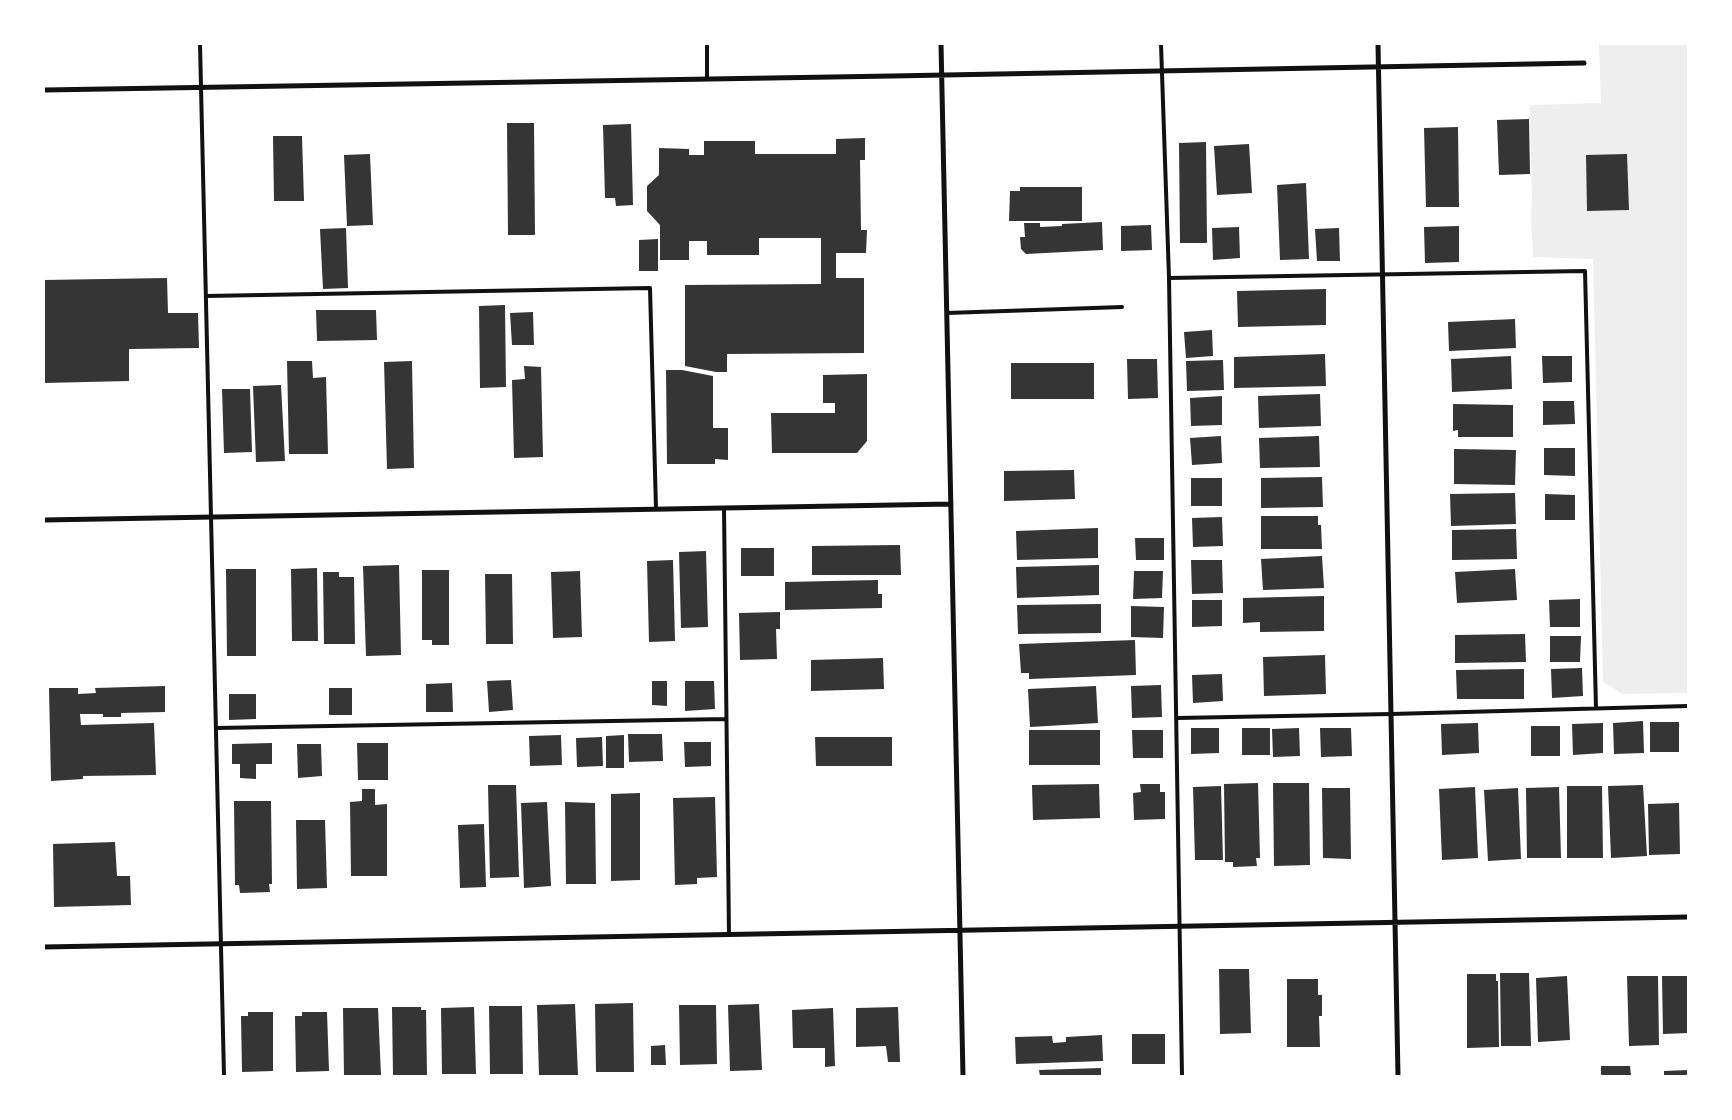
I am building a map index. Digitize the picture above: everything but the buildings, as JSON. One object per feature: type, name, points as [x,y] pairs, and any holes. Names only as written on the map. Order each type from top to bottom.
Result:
[{"type":"street","points":[[941,44],[963,1076]]},
{"type":"street","points":[[1378,44],[1398,1076]]},
{"type":"street","points":[[44,90],[1584,63]]},
{"type":"street","points":[[44,520],[951,504]]},
{"type":"street","points":[[44,947],[1688,917]]},
{"type":"lane","points":[[200,44],[224,1076]]},
{"type":"lane","points":[[707,44],[707,79]]},
{"type":"lane","points":[[1161,44],[1169,278],[1182,1076]]},
{"type":"lane","points":[[1169,278],[1585,271],[1596,708]]},
{"type":"lane","points":[[206,296],[650,288],[656,509]]},
{"type":"lane","points":[[947,314],[1122,307]]},
{"type":"lane","points":[[724,508],[729,935]]},
{"type":"lane","points":[[1177,718],[1688,706]]},
{"type":"lane","points":[[216,728],[726,719]]},
{"type":"shaded area","points":[[1599,44],[1688,44],[1688,693],[1622,694],[1603,682],[1593,259],[1533,257],[1530,105],[1601,103]]}]
